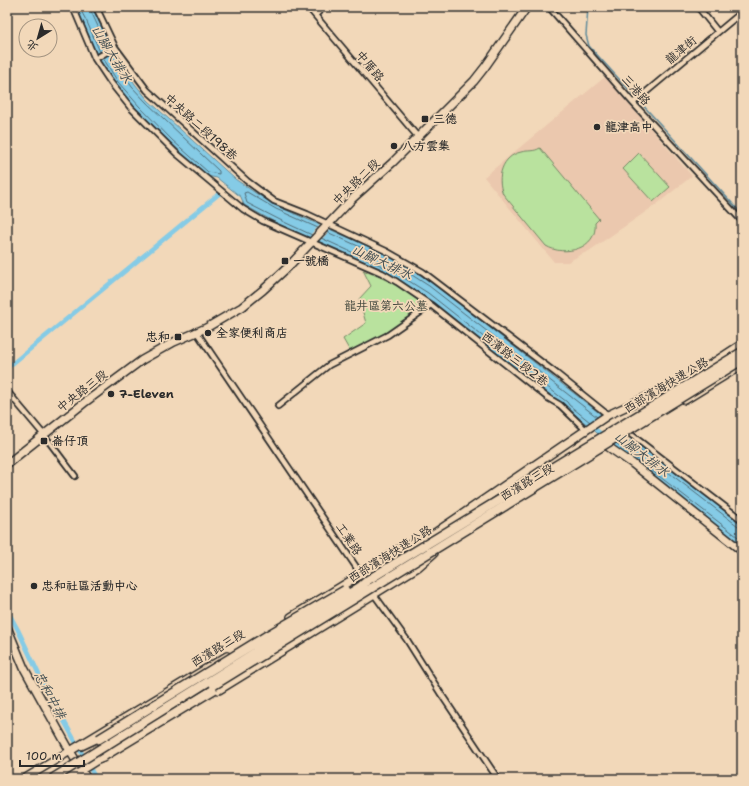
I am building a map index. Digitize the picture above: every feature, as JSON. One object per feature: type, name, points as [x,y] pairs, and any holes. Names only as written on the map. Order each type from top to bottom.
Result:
[{"type":"highway","name":"西部濱海快速公路","points":[[52,779],[368,582],[742,352]]},
{"type":"highway","name":"西部濱海快速公路","points":[[60,779],[742,360]]},
{"type":"highway","points":[[99,739],[358,583],[368,582]]},
{"type":"highway","points":[[96,761],[324,622],[340,607]]},
{"type":"street","name":"西濱路三段2巷","points":[[73,7],[96,59],[111,83],[131,108],[176,153],[243,209],[263,221],[382,273],[414,292],[548,398],[560,404],[562,408],[586,430]]},
{"type":"street","name":"中央路二段198巷","points":[[96,7],[115,47],[147,90],[247,182],[274,201],[307,214],[327,225],[386,251],[423,272],[557,374],[608,415]]},
{"type":"street","name":"中厝路","points":[[308,7],[418,137]]},
{"type":"street","points":[[315,15],[324,7]]},
{"type":"street","name":"中央路二段","points":[[174,342],[196,331],[206,328],[242,307],[269,285],[327,225],[418,137],[480,74],[527,7]]},
{"type":"street","name":"三港路","points":[[549,7],[742,221]]},
{"type":"street","points":[[698,7],[718,32]]},
{"type":"street","name":"龍津街","points":[[634,103],[742,12]]},
{"type":"street","points":[[96,59],[115,47]]},
{"type":"street","points":[[278,406],[329,365],[388,335],[431,305]]},
{"type":"street","name":"工業路","points":[[196,331],[258,421],[360,575],[368,582],[374,594],[407,640],[498,779]]},
{"type":"street","name":"中央路三段","points":[[7,464],[122,374],[142,360],[174,342]]},
{"type":"street","name":"西濱路三段","points":[[389,571],[425,539],[608,415],[696,374],[742,344]]},
{"type":"street","name":"西濱路三段","points":[[48,779],[362,589],[368,582],[438,549],[742,365]]},
{"type":"street","points":[[7,390],[75,476]]},
{"type":"street","points":[[628,433],[742,520]]},
{"type":"street","points":[[607,446],[633,464],[742,550]]},
{"type":"street","name":"西濱路三段","points":[[24,779],[360,575],[401,548],[425,539]]},
{"type":"street","name":"西濱路三段","points":[[67,779],[96,761],[110,756],[124,748],[374,594],[418,566],[438,549]]},
{"type":"street","points":[[7,627],[24,668],[77,747],[78,760],[84,768],[87,779]]},
{"type":"street","points":[[96,761],[127,731]]},
{"type":"street","points":[[77,747],[99,739]]},
{"type":"shaded area","name":"龍津高中","points":[[605,77],[692,176],[657,204],[589,251],[568,262],[554,262],[484,177]]},
{"type":"green space","points":[[540,148],[599,219],[595,223],[594,232],[591,239],[586,245],[562,251],[546,246],[503,194],[500,181],[502,168],[509,158],[514,154]]},
{"type":"green space","points":[[639,153],[670,187],[653,202],[623,169]]},
{"type":"green space","name":"龍井區第六公墓","points":[[363,270],[398,285],[425,306],[416,315],[378,342],[351,353],[343,339],[366,323],[359,299],[371,286]]},
{"type":"water","name":"山腳大排水","points":[[75,7],[92,7],[114,53],[148,100],[235,179],[277,206],[379,251],[400,262],[431,282],[742,524],[742,545],[615,448],[565,405],[521,373],[458,322],[415,290],[366,262],[274,222],[244,205],[241,197],[217,178],[207,176],[125,98],[99,60]]},
{"type":"pier","points":[[322,223],[332,228],[321,240],[310,235]]},
{"type":"pier","points":[[607,417],[634,438],[621,446],[593,425]]},
{"type":"waterway","points":[[588,7],[586,35],[589,46],[742,214]]},
{"type":"waterway","points":[[7,368],[220,193]]},
{"type":"waterway","name":"忠和中排","points":[[7,610],[42,681],[96,779]]},
{"type":"place","name":"三德","points":[[425,119]]},
{"type":"place","name":"龍津高中","points":[[597,127]]},
{"type":"place","name":"八方雲集","points":[[394,146]]},
{"type":"place","name":"一號橋","points":[[285,261]]},
{"type":"place","name":"全家便利商店","points":[[208,333]]},
{"type":"place","name":"忠和","points":[[178,337]]},
{"type":"place","name":"7-Eleven","points":[[111,394]]},
{"type":"place","name":"崙仔頂","points":[[44,441]]},
{"type":"place","name":"忠和社區活動中心","points":[[34,586]]}]
